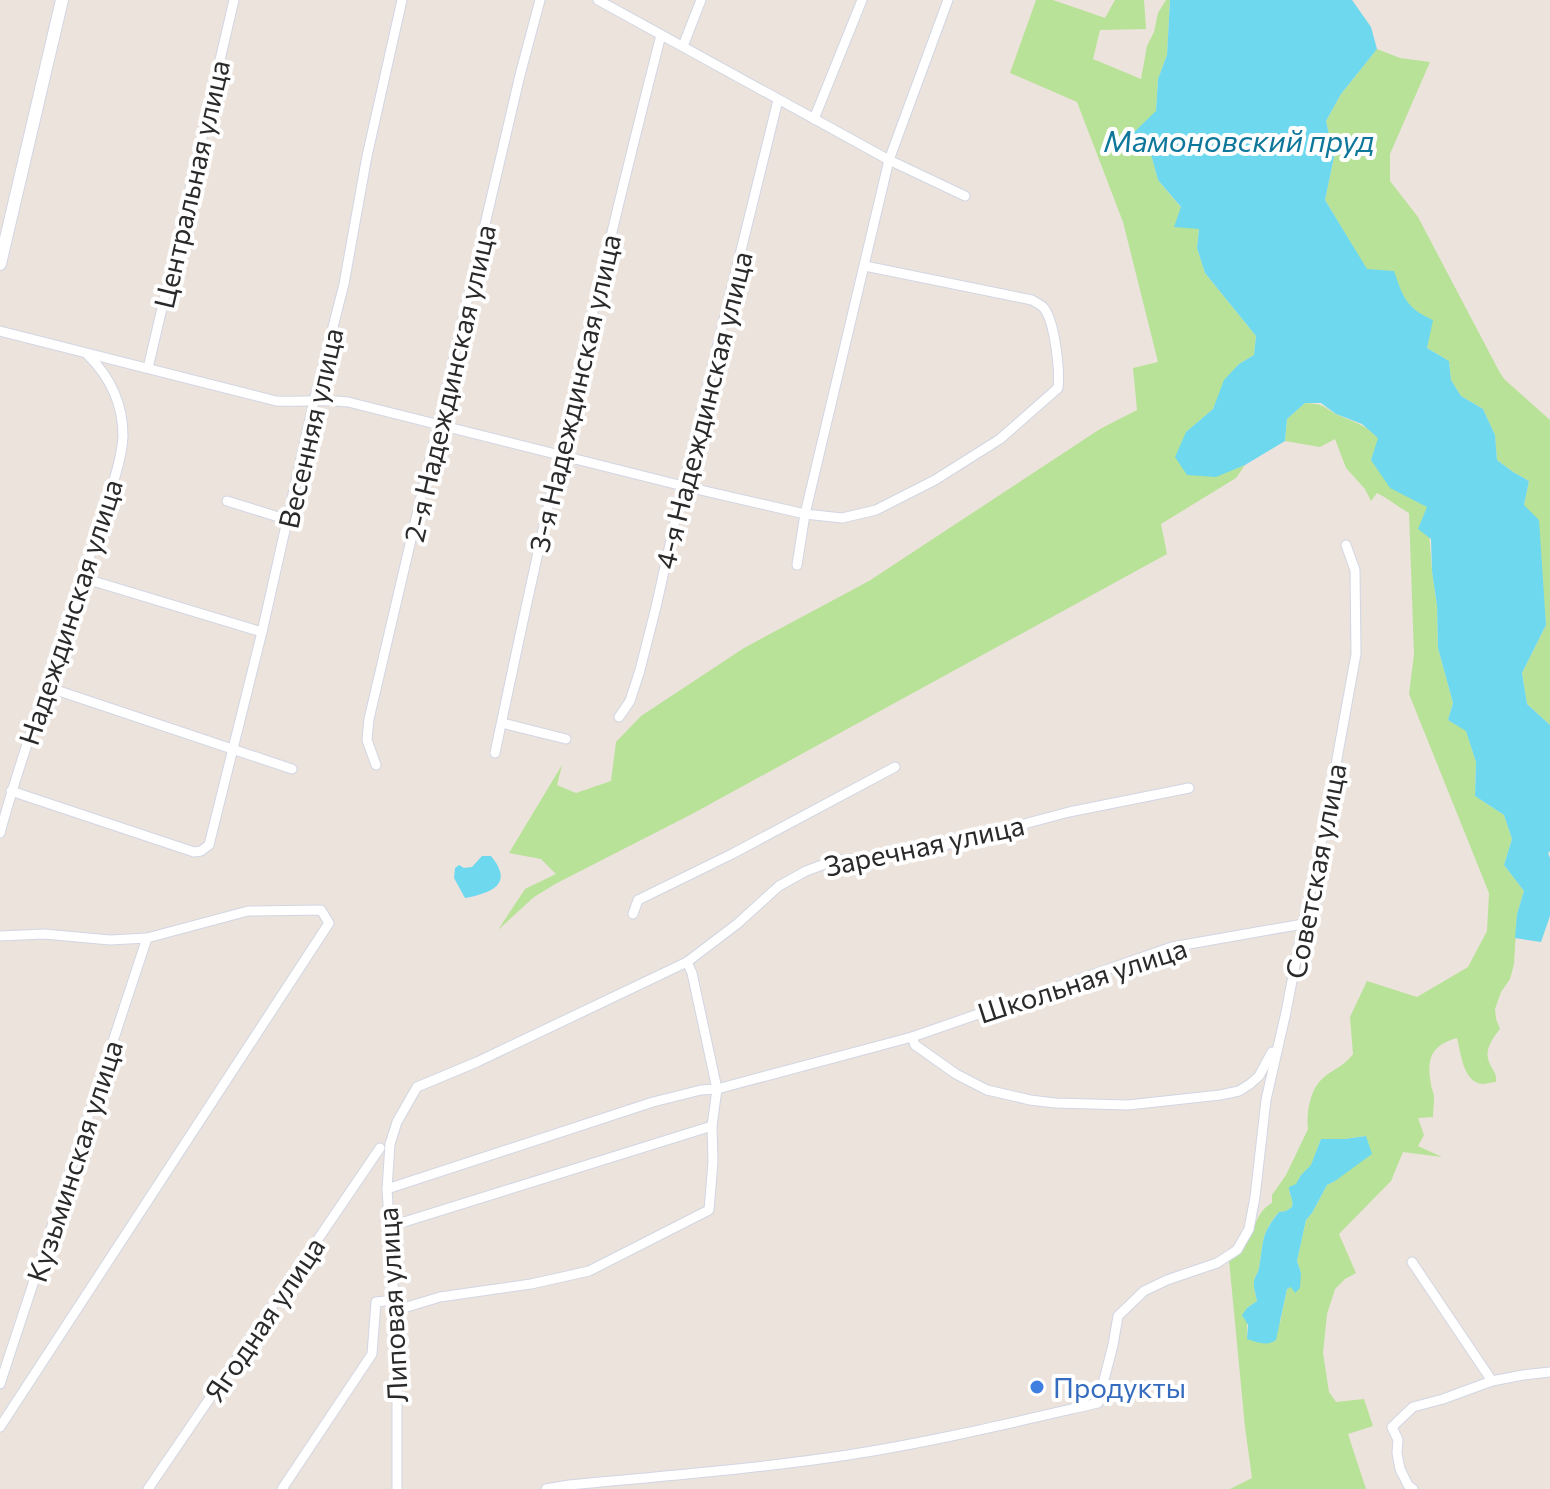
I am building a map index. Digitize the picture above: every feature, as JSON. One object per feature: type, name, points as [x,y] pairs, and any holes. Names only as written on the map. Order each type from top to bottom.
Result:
[{"type":"street","points":[[0,264],[5,220],[62,0]]},
{"type":"street","name":"Центральная улица","points":[[148,368],[234,0]]},
{"type":"street","name":"Весенняя улица","points":[[11,791],[194,852],[209,845],[344,284],[367,156],[402,0]]},
{"type":"street","name":"2-я Надеждинская улица","points":[[376,765],[367,740],[369,719],[540,0]]},
{"type":"street","points":[[598,0],[889,160],[965,196]]},
{"type":"street","points":[[683,46],[701,0]]},
{"type":"street","points":[[814,119],[862,0]]},
{"type":"street","points":[[797,565],[805,514],[889,160],[948,0]]},
{"type":"street","name":"3-я Надеждинская улица","points":[[495,753],[531,577],[661,35]]},
{"type":"street","name":"4-я Надеждинская улица","points":[[619,717],[630,701],[640,670],[778,100]]},
{"type":"street","points":[[0,331],[276,401],[331,399],[348,402],[683,486],[805,514],[842,518],[876,510],[935,480],[987,448],[1058,388],[1060,372],[1049,317],[1042,306],[1032,300],[865,266]]},
{"type":"street","name":"Надеждинская улица","points":[[0,833],[120,459],[123,437],[111,383],[88,355]]},
{"type":"street","points":[[227,501],[288,520]]},
{"type":"street","name":"Советская улица","points":[[546,1489],[755,1468],[851,1454],[1098,1403],[1118,1316],[1144,1291],[1217,1263],[1237,1250],[1249,1229],[1266,1100],[1325,825],[1356,654],[1355,570],[1346,545]]},
{"type":"street","points":[[83,578],[262,632]]},
{"type":"street","points":[[47,687],[292,769]]},
{"type":"street","points":[[502,723],[566,739]]},
{"type":"street","points":[[633,914],[638,900],[895,767]]},
{"type":"street","name":"Заречная улица","points":[[397,1122],[417,1087],[477,1062],[687,962],[737,924],[779,886],[806,871],[833,861],[923,851],[1069,812],[1189,788]]},
{"type":"street","points":[[0,936],[44,934],[110,940],[147,938],[248,911],[321,910],[329,923],[0,1427]]},
{"type":"street","name":"Школьная улица","points":[[387,1189],[653,1102],[717,1089],[912,1037],[1172,947],[1303,924]]},
{"type":"street","name":"Кузьминская улица","points":[[0,1384],[147,938]]},
{"type":"street","points":[[282,1489],[372,1354],[376,1302],[396,1305],[531,1284],[589,1271],[709,1210],[712,1126],[717,1089],[687,962]]},
{"type":"street","points":[[912,1037],[915,1045],[956,1074],[987,1090],[1055,1103],[1128,1105],[1239,1091],[1259,1076],[1268,1061],[1286,1012]]},
{"type":"street","name":"Липовая улица","points":[[397,1122],[390,1144],[387,1189],[396,1305],[397,1489]]},
{"type":"street","points":[[388,1227],[712,1126]]},
{"type":"street","name":"Ягодная улица","points":[[148,1489],[380,1148]]},
{"type":"street","points":[[1412,1262],[1492,1381]]},
{"type":"street","points":[[1413,1489],[1400,1469],[1398,1440],[1392,1427],[1413,1407],[1492,1381],[1550,1372]]},
{"type":"green space","points":[[1036,0],[1053,0],[1105,18],[1115,0],[1144,0],[1146,29],[1100,30],[1093,59],[1141,79],[1147,46],[1158,13],[1166,0],[1170,0],[1167,55],[1158,79],[1149,147],[1158,180],[1199,229],[1197,248],[1205,273],[1256,336],[1254,355],[1239,364],[1225,380],[1213,409],[1186,432],[1216,476],[1245,465],[1236,478],[1161,524],[1167,554],[692,814],[557,883],[534,897],[498,930],[525,889],[556,874],[541,859],[509,853],[562,765],[557,785],[576,793],[611,781],[616,742],[641,716],[744,648],[869,581],[1100,429],[1137,410],[1133,368],[1158,362],[1123,222],[1077,102],[1010,73]]},
{"type":"green space","points":[[1377,49],[1400,58],[1430,62],[1390,154],[1390,181],[1418,217],[1504,379],[1550,420],[1550,725],[1527,704],[1522,673],[1546,625],[1540,554],[1524,505],[1529,481],[1497,460],[1495,435],[1483,409],[1461,396],[1451,380],[1449,361],[1427,348],[1432,320],[1406,301],[1393,271],[1367,270],[1325,200],[1334,157],[1326,121],[1341,94]]},
{"type":"green space","points":[[1305,403],[1321,405],[1365,427],[1379,438],[1371,460],[1427,506],[1438,648],[1453,703],[1448,720],[1466,730],[1476,762],[1475,796],[1504,815],[1512,839],[1504,865],[1524,891],[1517,914],[1514,964],[1495,1009],[1500,1029],[1488,1053],[1496,1082],[1482,1084],[1471,1078],[1464,1066],[1457,1038],[1436,1049],[1429,1067],[1434,1097],[1433,1117],[1418,1118],[1424,1135],[1418,1146],[1442,1157],[1403,1152],[1391,1181],[1339,1234],[1356,1273],[1335,1289],[1327,1314],[1323,1353],[1329,1392],[1336,1402],[1364,1399],[1373,1426],[1348,1434],[1366,1489],[1230,1489],[1252,1478],[1229,1260],[1242,1250],[1259,1216],[1272,1203],[1272,1195],[1286,1175],[1308,1129],[1308,1109],[1314,1089],[1353,1054],[1350,1017],[1367,981],[1417,997],[1468,967],[1487,931],[1489,893],[1409,694],[1414,654],[1409,513],[1377,493],[1371,501],[1365,489],[1346,468],[1335,439],[1320,447],[1285,441],[1287,419]],"holes":[[[1366,1136],[1335,1181],[1327,1185],[1306,1220],[1297,1261],[1301,1273],[1287,1289],[1280,1323],[1247,1339],[1247,1308],[1257,1301],[1254,1281],[1269,1226],[1279,1212],[1292,1207],[1289,1192],[1311,1166],[1321,1139]]]},
{"type":"water","name":"Мамоновский пруд","points":[[1170,0],[1352,0],[1371,27],[1377,49],[1341,94],[1326,121],[1334,157],[1325,200],[1367,269],[1394,271],[1407,301],[1433,320],[1427,348],[1449,361],[1451,380],[1461,396],[1483,409],[1495,435],[1497,460],[1529,481],[1524,505],[1539,520],[1546,625],[1522,673],[1527,704],[1550,725],[1550,916],[1541,942],[1515,938],[1517,914],[1524,891],[1504,865],[1512,839],[1504,815],[1475,796],[1476,762],[1466,731],[1448,720],[1453,703],[1438,648],[1431,539],[1418,529],[1427,507],[1390,488],[1371,460],[1378,438],[1362,424],[1336,414],[1321,403],[1305,403],[1287,419],[1285,441],[1245,465],[1216,477],[1187,475],[1175,457],[1186,432],[1213,409],[1224,380],[1239,364],[1254,355],[1256,336],[1205,273],[1197,248],[1199,229],[1174,227],[1181,207],[1158,180],[1149,147],[1129,137],[1156,111],[1158,79],[1167,55]]},
{"type":"water","points":[[482,856],[491,856],[501,874],[500,881],[491,890],[465,898],[454,878],[455,868],[459,865],[472,867]]},
{"type":"water","points":[[1366,1136],[1372,1154],[1327,1185],[1306,1220],[1297,1261],[1301,1273],[1300,1288],[1295,1293],[1291,1287],[1287,1289],[1276,1340],[1265,1344],[1247,1339],[1248,1325],[1242,1315],[1257,1301],[1254,1281],[1266,1233],[1279,1212],[1292,1207],[1289,1187],[1296,1184],[1311,1165],[1321,1139]]},
{"type":"place","name":"Продукты","points":[[1037,1387]]}]
